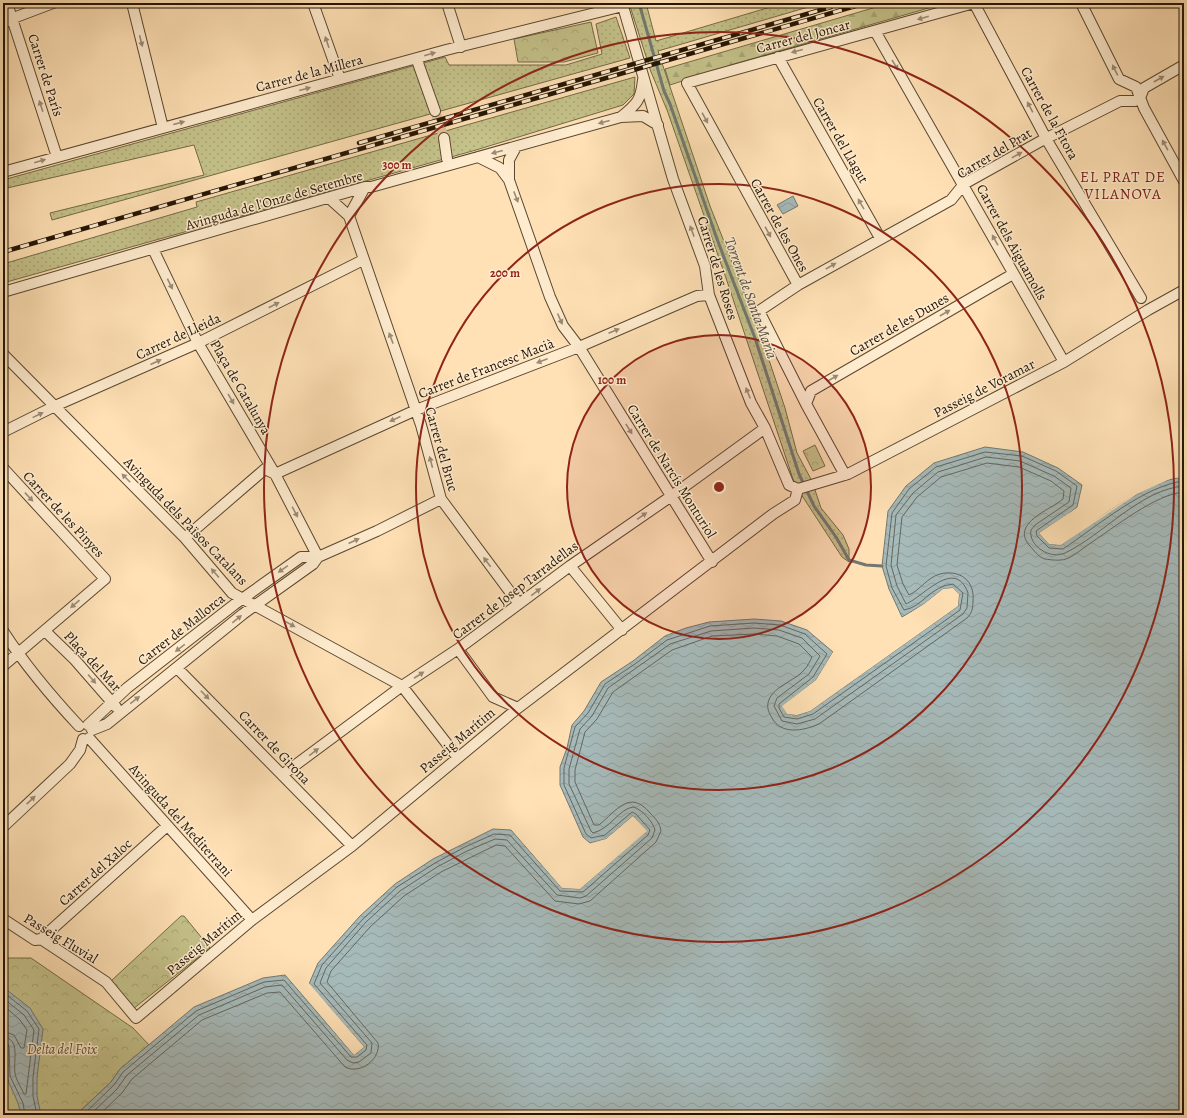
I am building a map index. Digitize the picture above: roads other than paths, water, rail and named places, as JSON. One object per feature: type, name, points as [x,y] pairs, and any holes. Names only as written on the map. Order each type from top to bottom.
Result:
[{"type":"street","name":"Carrer de París","points":[[7,3],[7,19],[58,156]]},
{"type":"street","points":[[7,19],[53,3]]},
{"type":"street","points":[[132,3],[162,128]]},
{"type":"street","points":[[314,3],[340,79]]},
{"type":"street","points":[[447,3],[461,47]]},
{"type":"street","name":"Carrer del Joncar","points":[[686,84],[778,56],[974,3]]},
{"type":"street","name":"Carrer de la Fitora","points":[[974,3],[1047,140],[1141,298]]},
{"type":"street","points":[[1081,3],[1120,79],[1136,87],[1144,108],[1184,180]]},
{"type":"street","name":"Carrer de la Millera","points":[[3,172],[340,79],[622,5]]},
{"type":"street","name":"Carrer de les Roses","points":[[622,5],[673,179],[705,266],[709,295],[752,403],[796,487]]},
{"type":"street","name":"Carrer dels Aiguamolls","points":[[875,31],[964,184],[1013,274],[1064,362]]},
{"type":"street","name":"Carrer del Llagut","points":[[778,56],[880,238]]},
{"type":"street","points":[[418,63],[435,111]]},
{"type":"street","points":[[1140,98],[1144,88],[1184,65]]},
{"type":"street","name":"Avinguda de l'Onze de Setembre","points":[[621,117],[636,105],[641,93],[643,76]]},
{"type":"street","name":"Carrer de les Ones","points":[[686,84],[798,286],[759,311],[806,404],[845,475]]},
{"type":"street","name":"Carrer del Prat","points":[[798,286],[880,238],[951,200],[964,184],[1120,101],[1135,101],[1140,98]]},
{"type":"street","name":"Avinguda de l'Onze de Setembre","points":[[3,292],[365,187],[371,187],[621,117],[643,116],[658,124]]},
{"type":"street","points":[[444,138],[447,159]]},
{"type":"street","name":"Carrer de Narcís Monturiol","points":[[509,180],[509,160],[516,147]]},
{"type":"street","name":"Carrer de Narcís Monturiol","points":[[478,156],[500,168],[509,180],[550,297],[562,326],[579,347],[670,497],[712,562]]},
{"type":"street","points":[[349,216],[365,187]]},
{"type":"street","name":"Carrer del Bruc","points":[[330,198],[349,216],[416,410],[441,499],[519,604]]},
{"type":"street","name":"Plaça de Catalunya","points":[[153,249],[198,343],[275,474],[318,557]]},
{"type":"street","name":"Carrer de Lleida","points":[[3,432],[55,406],[198,343],[363,260]]},
{"type":"street","name":"Carrer de les Dunes","points":[[811,391],[1013,274]]},
{"type":"street","name":"Passeig de Voramar","points":[[796,487],[816,484],[845,475],[1064,362],[1148,310],[1184,290]]},
{"type":"street","name":"Carrer de Francesc Macià","points":[[275,474],[416,410],[579,347],[697,296],[709,295]]},
{"type":"street","name":"Avinguda dels Països Catalans","points":[[3,354],[185,538],[232,593],[402,686],[458,758]]},
{"type":"street","points":[[798,386],[811,391],[806,404]]},
{"type":"street","name":"Carrer de Josep Tarradellas","points":[[282,775],[402,686],[458,650],[570,566],[670,497],[765,428]]},
{"type":"street","name":"Carrer de les Pinyes","points":[[3,468],[105,579],[45,631]]},
{"type":"street","points":[[185,538],[265,469],[275,474]]},
{"type":"street","name":"Passeig Marítim","points":[[136,1018],[252,920],[352,846],[518,708],[575,663],[622,630],[773,514],[795,500],[796,487]]},
{"type":"street","name":"Carrer de Mallorca","points":[[86,732],[112,702],[127,688],[242,599],[301,557],[318,557],[377,531],[441,499]]},
{"type":"street","name":"Carrer de Mallorca","points":[[86,732],[107,724],[255,606],[313,564],[318,557]]},
{"type":"street","points":[[570,566],[622,630]]},
{"type":"street","name":"Avinguda del Mediterrani","points":[[3,631],[17,653],[45,688],[86,732],[167,826],[252,920]]},
{"type":"street","points":[[3,666],[45,631]]},
{"type":"street","name":"Plaça del Mar","points":[[45,631],[75,660],[121,712]]},
{"type":"street","points":[[458,650],[493,697],[518,708]]},
{"type":"street","name":"Carrer de Girona","points":[[177,668],[352,846]]},
{"type":"street","points":[[3,827],[70,764],[80,750],[86,732]]},
{"type":"street","name":"Carrer del Xaloc","points":[[42,939],[167,826]]},
{"type":"street","name":"Passeig Fluvial","points":[[3,919],[35,940],[42,939],[106,982],[136,1018]]},
{"type":"water","points":[[793,196],[798,206],[783,214],[777,205]]},
{"type":"water","points":[[985,447],[1023,452],[1058,468],[1082,485],[1077,507],[1066,516],[1039,533],[1049,544],[1061,545],[1137,494],[1169,480],[1184,477],[1184,1115],[76,1115],[111,1082],[120,1069],[194,1007],[263,978],[285,975],[354,1055],[364,1047],[309,984],[318,963],[360,916],[395,884],[433,859],[493,829],[511,830],[562,888],[580,889],[646,831],[633,816],[606,839],[590,843],[583,837],[560,785],[560,767],[567,748],[572,725],[584,711],[601,682],[633,661],[665,636],[686,628],[709,622],[754,619],[781,621],[807,630],[833,652],[816,680],[783,706],[787,714],[797,715],[810,711],[958,606],[959,594],[953,588],[943,589],[924,604],[902,617],[889,589],[882,566],[888,511],[906,486],[934,463]]},
{"type":"water","points":[[3,987],[30,1008],[43,1029],[37,1077],[37,1096],[41,1115],[21,1115],[19,1105],[7,1077],[6,1052],[3,1044]]},
{"type":"waterway","name":"Torrent de Santa Maria","points":[[639,3],[664,91],[670,104],[717,239],[755,338],[799,474],[814,506],[836,537],[849,560],[866,565],[882,566]]},
{"type":"tunnel","points":[[435,111],[444,138]]},
{"type":"railway","points":[[3,252],[866,3]]},
{"type":"railway","points":[[359,143],[831,7]]},
{"type":"district","name":"EL PRAT DE VILANOVA","points":[[1123,186]]},
{"type":"park label","name":"Delta del Foix","points":[[62,1049]]}]
